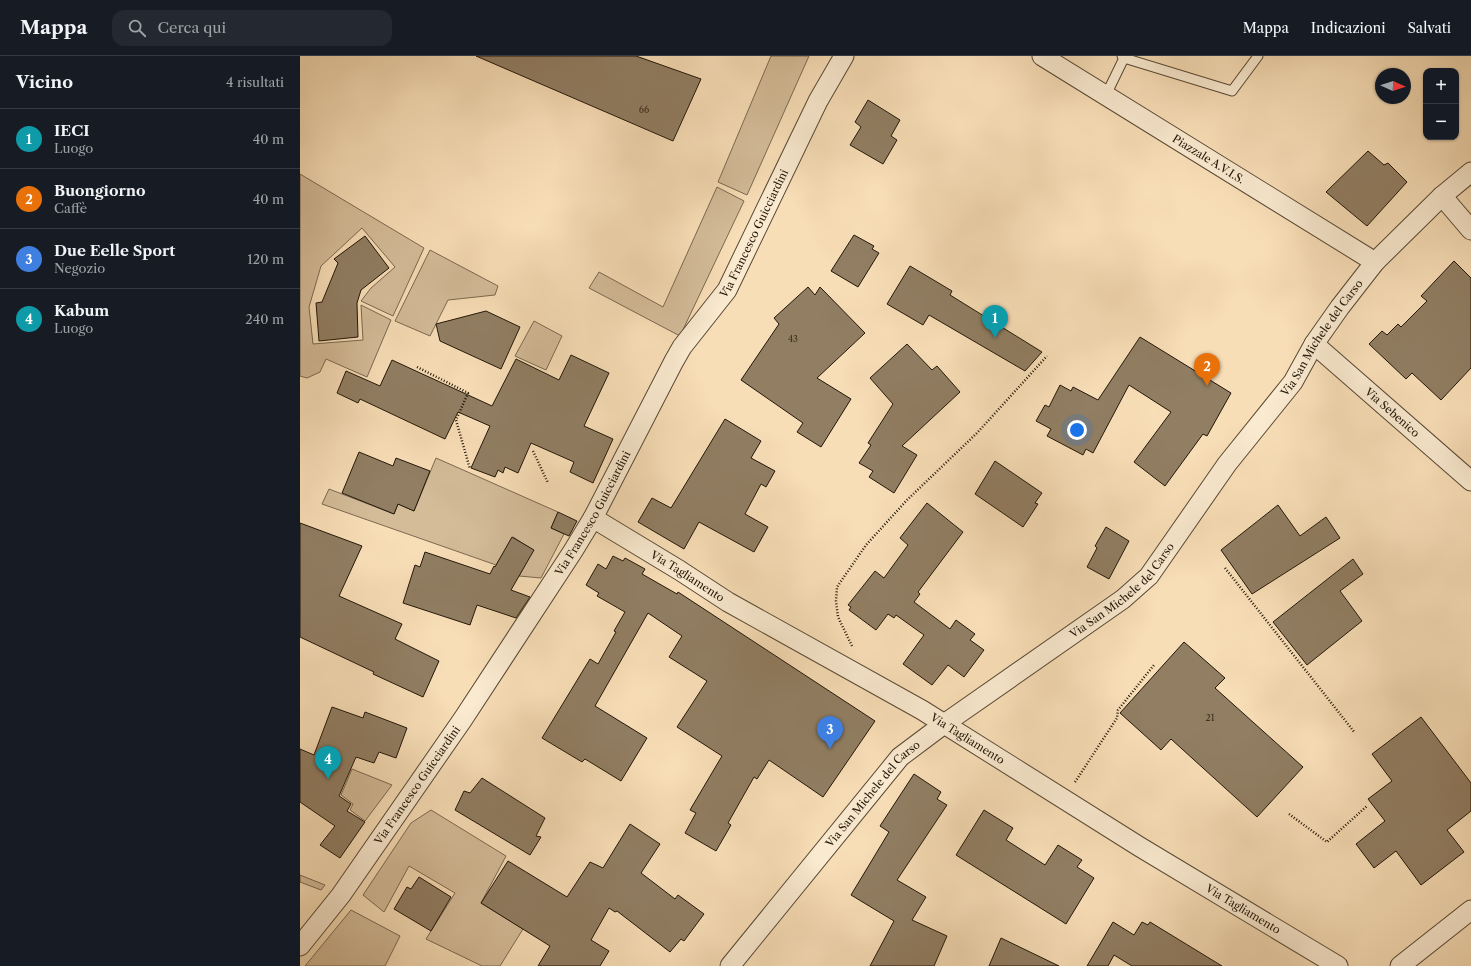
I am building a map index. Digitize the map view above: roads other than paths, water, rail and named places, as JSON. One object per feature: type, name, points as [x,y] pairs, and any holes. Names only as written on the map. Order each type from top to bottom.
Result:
[{"type":"street","name":"Via Francesco Guicciardini","points":[[300,946],[341,895],[464,719],[573,551],[593,518],[682,347],[727,290],[818,101],[844,56]]},
{"type":"street","name":"Piazzale A.V.I.S.","points":[[1042,56],[1375,262]]},
{"type":"street","name":"Via San Michele del Carso","points":[[730,966],[900,757],[944,724],[1123,599],[1149,576],[1227,464],[1293,382],[1314,344],[1340,307],[1375,262],[1442,196],[1471,172]]},
{"type":"street","points":[[1442,196],[1471,230]]},
{"type":"street","name":"Via Sebenico","points":[[1314,344],[1471,481]]},
{"type":"street","name":"Via Tagliamento","points":[[593,518],[679,570],[728,602],[944,724],[1140,847],[1338,966]]},
{"type":"street","points":[[1400,966],[1471,910]]},
{"type":"lane","points":[[1106,95],[1123,57],[1232,91],[1258,56]]},
{"type":"place","name":"IECI","points":[[995,338]]},
{"type":"place","name":"Buongiorno","points":[[1207,386]]},
{"type":"place","name":"Due Eelle Sport","points":[[830,749]]},
{"type":"place","name":"Kabum","points":[[328,779]]}]
